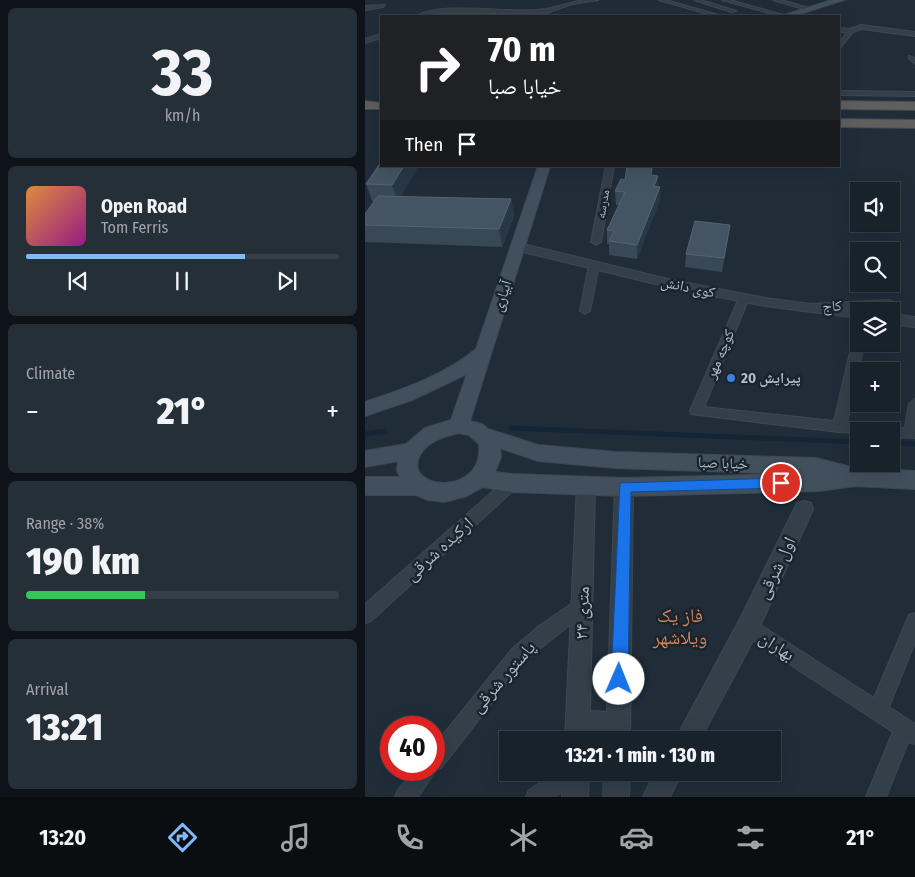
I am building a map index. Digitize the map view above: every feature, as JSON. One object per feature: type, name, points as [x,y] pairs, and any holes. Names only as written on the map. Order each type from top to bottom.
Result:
[{"type":"highway","points":[[365,95],[380,95]]},
{"type":"highway","points":[[365,100],[380,101]]},
{"type":"highway","points":[[840,105],[915,106]]},
{"type":"highway","points":[[365,106],[380,106]]},
{"type":"highway","points":[[840,111],[915,112]]},
{"type":"highway","points":[[365,112],[380,112]]},
{"type":"highway","points":[[840,116],[915,117]]},
{"type":"highway","points":[[840,123],[915,124]]},
{"type":"main road","points":[[789,15],[840,0]]},
{"type":"main road","name":"آبیاری","points":[[459,426],[544,167]]},
{"type":"main road","points":[[365,409],[405,396],[466,368],[485,350]]},
{"type":"main road","points":[[365,486],[417,486],[430,492],[450,492],[466,487],[479,478],[491,460],[492,447],[486,436],[475,429],[459,426],[445,428],[429,434],[412,451],[407,470],[417,486]]},
{"type":"main road","name":"خیابا صبا","points":[[486,436],[538,453],[616,460],[816,466],[855,477]]},
{"type":"main road","points":[[365,459],[412,451]]},
{"type":"main road","points":[[855,477],[915,480]]},
{"type":"main road","name":"خیابا صبا","points":[[479,478],[512,483],[624,487],[819,482],[855,477]]},
{"type":"street","points":[[423,15],[437,11],[547,11],[571,3],[596,0]]},
{"type":"street","points":[[661,0],[715,15]]},
{"type":"street","points":[[696,0],[743,14]]},
{"type":"street","points":[[724,0],[781,15]]},
{"type":"street","points":[[775,0],[810,9]]},
{"type":"street","points":[[365,8],[383,6]]},
{"type":"street","points":[[840,30],[851,31],[861,27],[913,34]]},
{"type":"street","points":[[840,46],[851,31]]},
{"type":"street","points":[[365,42],[380,36]]},
{"type":"street","points":[[840,93],[915,94]]},
{"type":"street","name":"مدرسه","points":[[596,242],[610,167]]},
{"type":"street","name":"کوی دانش","points":[[519,247],[671,284],[744,298],[850,313]]},
{"type":"street","points":[[585,311],[595,266]]},
{"type":"street","name":"کوچه مهر","points":[[744,298],[696,411],[839,427]]},
{"type":"street","name":"کاج","points":[[806,307],[850,305]]},
{"type":"street","points":[[900,320],[915,322]]},
{"type":"street","points":[[850,428],[839,427],[856,352]]},
{"type":"street","points":[[900,433],[911,434],[915,404]]},
{"type":"street","name":"ارکیده شرقی","points":[[365,614],[512,483]]},
{"type":"street","name":"۲۴ متری","points":[[577,731],[586,486]]},
{"type":"street","points":[[618,731],[624,487]]},
{"type":"street","name":"اول شرقی","points":[[748,627],[804,509]]},
{"type":"street","name":"پاستور شرقی","points":[[445,747],[518,656],[545,632],[583,604]]},
{"type":"street","points":[[878,711],[915,621]]},
{"type":"street","name":"بهاران","points":[[692,731],[748,627],[909,732]]},
{"type":"street","points":[[582,731],[592,722],[608,724],[613,731]]},
{"type":"street","points":[[876,797],[909,732]]},
{"type":"street","points":[[405,797],[417,781]]},
{"type":"street","points":[[536,797],[561,781]]},
{"type":"street","points":[[575,781],[575,797]]},
{"type":"street","points":[[616,797],[617,781]]},
{"type":"street","points":[[656,797],[664,781]]},
{"type":"building","points":[[380,163],[380,167],[403,167],[392,185],[366,184]]},
{"type":"building","points":[[627,167],[652,167],[651,175],[658,176],[654,186],[660,187],[637,245],[609,241],[614,231],[607,230],[625,192],[615,191],[621,179],[625,180]]},
{"type":"building","points":[[378,196],[511,199],[499,229],[365,225],[365,214]]},
{"type":"building","points":[[695,221],[730,225],[724,258],[686,254]]},
{"type":"waterway","points":[[511,428],[850,442]]},
{"type":"waterway","points":[[365,434],[385,431]]},
{"type":"waterway","points":[[900,443],[915,444]]},
{"type":"place","name":"پیرایش 20","points":[[731,378]]},
{"type":"district","name":"فاز یک ویلاشهر","points":[[680,626]]},
{"type":"route","points":[[619,679],[624,487],[781,483]]}]
